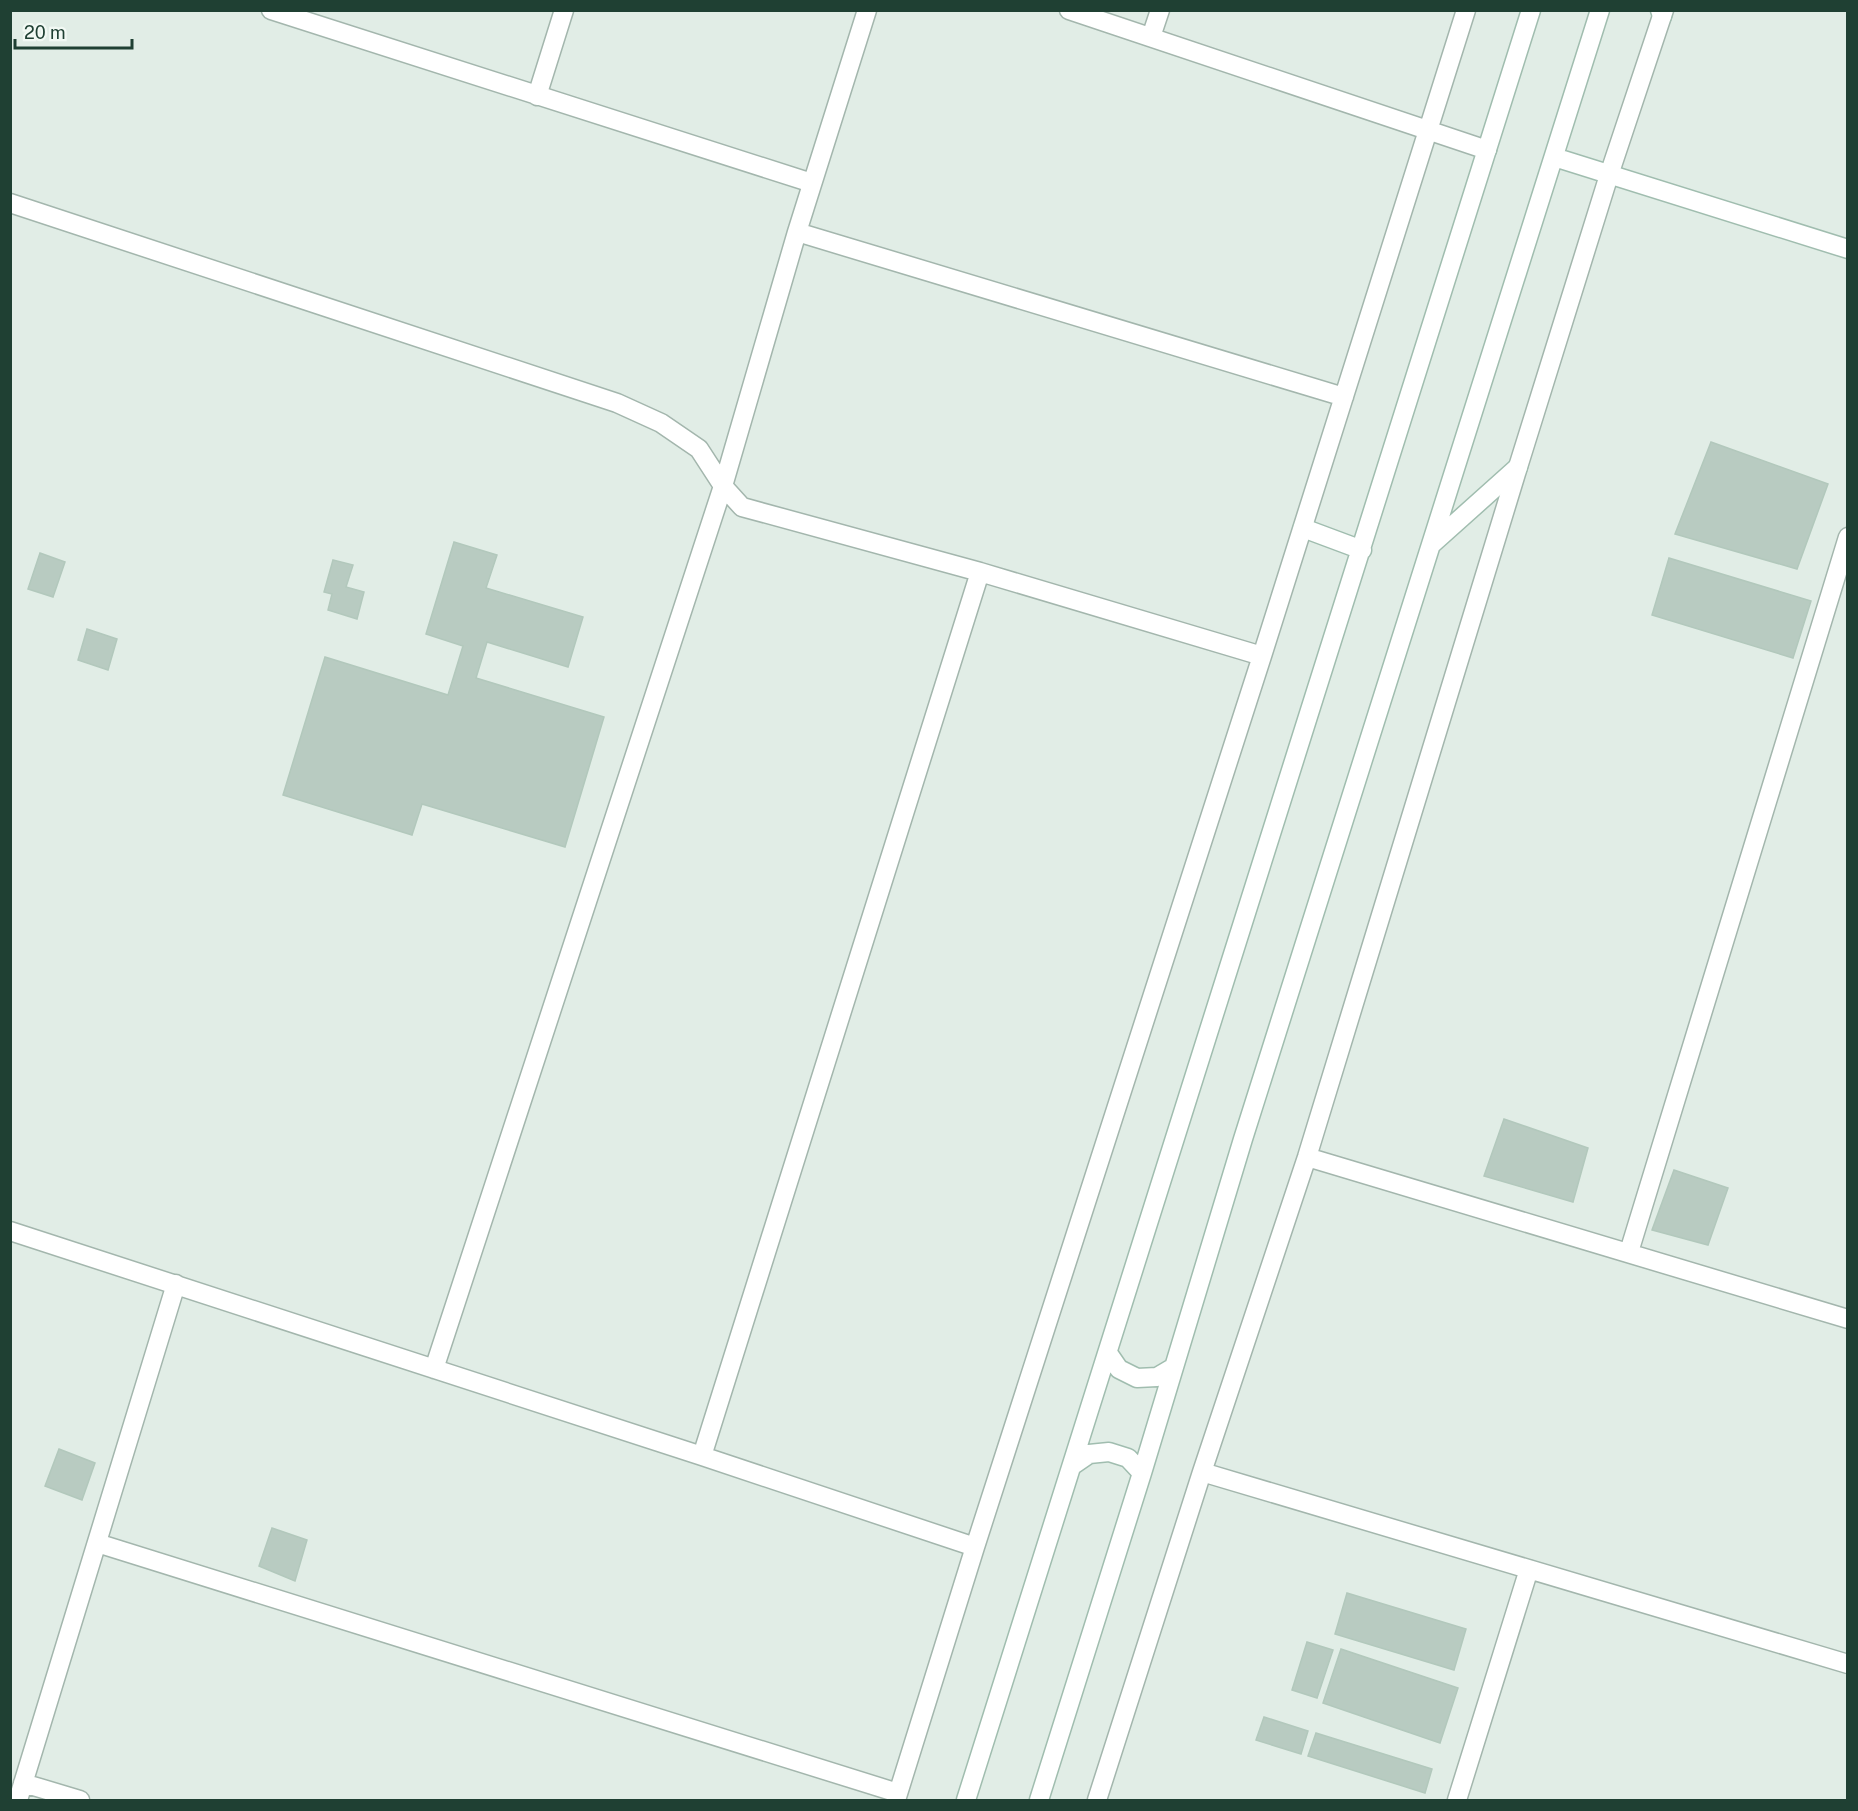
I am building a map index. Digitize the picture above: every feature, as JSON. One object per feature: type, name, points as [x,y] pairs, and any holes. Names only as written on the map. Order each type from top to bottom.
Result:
[{"type":"street","points":[[271,10],[812,183]]},
{"type":"street","points":[[537,96],[564,10]]},
{"type":"street","points":[[434,1369],[723,486],[797,232],[867,10]]},
{"type":"street","points":[[1069,10],[1487,150]]},
{"type":"street","points":[[1151,37],[1160,10]]},
{"type":"street","points":[[97,1543],[897,1797],[975,1547],[1263,656],[1466,10]]},
{"type":"street","points":[[966,1800],[1531,10]]},
{"type":"street","points":[[1039,1800],[1142,1473],[1243,1139],[1600,10]]},
{"type":"street","points":[[1097,1800],[1202,1472],[1308,1158],[1518,467],[1662,12]]},
{"type":"street","points":[[1554,157],[1848,249]]},
{"type":"street","points":[[10,203],[617,404],[661,423],[699,449],[723,486],[742,507],[980,572],[1263,656]]},
{"type":"street","points":[[797,232],[1344,397]]},
{"type":"street","points":[[1431,545],[1518,467]]},
{"type":"street","points":[[1303,528],[1362,550]]},
{"type":"street","points":[[1629,1252],[1841,580],[1848,537]]},
{"type":"street","points":[[702,1456],[980,572]]},
{"type":"street","points":[[1308,1158],[1848,1319]]},
{"type":"street","points":[[10,1231],[975,1547]]},
{"type":"street","points":[[18,1800],[176,1284]]},
{"type":"street","points":[[1108,1353],[1119,1369],[1137,1378],[1157,1377],[1174,1367]]},
{"type":"street","points":[[1072,1465],[1089,1454],[1109,1452],[1128,1458],[1142,1473]]},
{"type":"street","points":[[1202,1472],[1848,1664]]},
{"type":"street","points":[[1457,1800],[1529,1569]]},
{"type":"street","points":[[24,1783],[81,1800]]},
{"type":"building","points":[[1711,442],[1828,484],[1797,569],[1675,534]]},
{"type":"building","points":[[454,542],[497,555],[486,588],[583,617],[568,667],[487,642],[476,678],[604,717],[565,847],[422,804],[412,835],[283,795],[325,657],[448,695],[463,646],[426,634]]},
{"type":"building","points":[[40,553],[65,562],[53,597],[28,589]]},
{"type":"building","points":[[1669,558],[1811,601],[1793,658],[1652,615]]},
{"type":"building","points":[[333,560],[353,565],[346,587],[364,592],[357,619],[328,610],[332,594],[324,592]]},
{"type":"building","points":[[87,629],[117,639],[108,670],[78,660]]},
{"type":"building","points":[[1504,1119],[1588,1148],[1573,1202],[1484,1176]]},
{"type":"building","points":[[1674,1170],[1728,1188],[1708,1245],[1652,1230]]},
{"type":"building","points":[[59,1449],[95,1463],[82,1500],[45,1486]]},
{"type":"building","points":[[272,1528],[307,1540],[295,1581],[259,1566]]},
{"type":"building","points":[[1347,1593],[1466,1629],[1454,1670],[1335,1634]]},
{"type":"building","points":[[1307,1642],[1333,1650],[1317,1698],[1292,1690]]},
{"type":"building","points":[[1341,1649],[1458,1688],[1440,1743],[1323,1703]]},
{"type":"building","points":[[1264,1717],[1308,1731],[1301,1754],[1256,1740]]},
{"type":"building","points":[[1316,1733],[1432,1769],[1425,1793],[1308,1756]]}]
